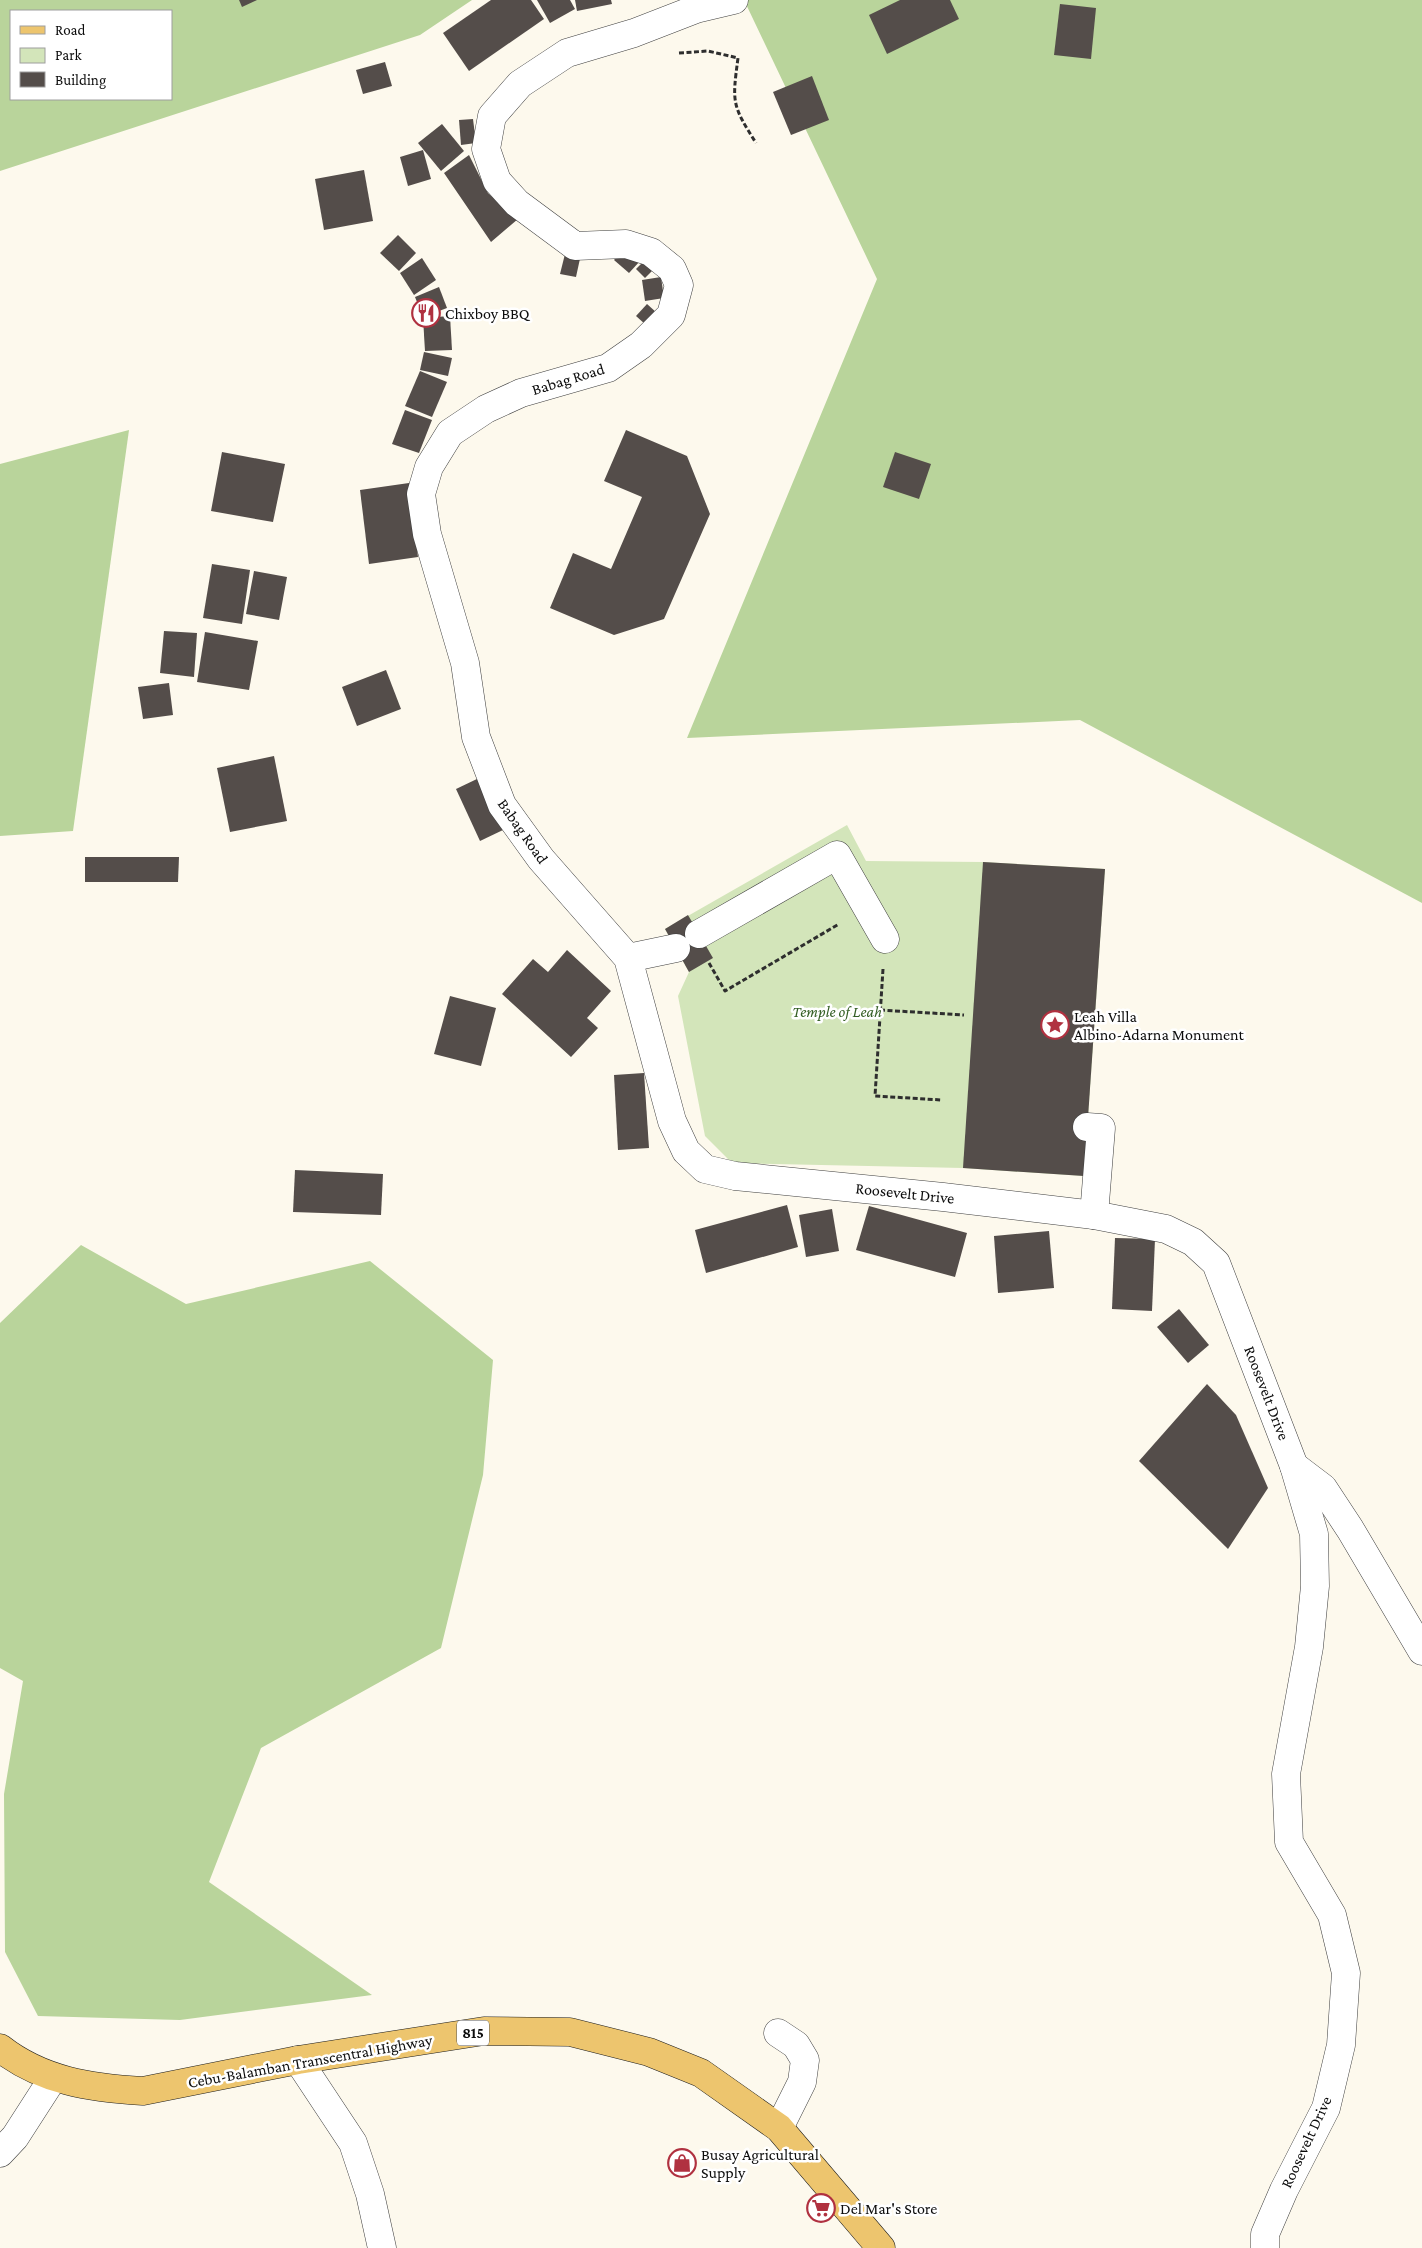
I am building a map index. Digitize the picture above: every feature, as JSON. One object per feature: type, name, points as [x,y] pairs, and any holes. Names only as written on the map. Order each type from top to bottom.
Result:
[{"type":"main road","name":"Cebu-Balamban Transcentral Highway","points":[[0,2048],[11,2056],[53,2078],[143,2091],[298,2060],[484,2031],[570,2032],[649,2052],[701,2074],[779,2128],[881,2248]]},
{"type":"street","name":"Babag Road","points":[[628,958],[541,859],[502,805],[476,737],[464,663],[426,534],[421,494],[429,467],[450,433],[486,409],[522,393],[608,368],[641,345],[671,315],[679,285],[672,269],[651,252],[626,244],[575,246],[517,203],[497,181],[486,149],[492,116],[520,84],[567,53],[634,33],[696,9],[734,0]]},
{"type":"street","points":[[699,934],[837,855],[885,939]]},
{"type":"street","points":[[628,958],[676,948]]},
{"type":"street","name":"Roosevelt Drive","points":[[628,958],[672,1121],[686,1151],[705,1170],[735,1176],[1094,1215],[1166,1229],[1194,1242],[1216,1263],[1294,1466],[1314,1534],[1315,1586],[1309,1647],[1286,1774],[1289,1842],[1332,1915],[1346,1973],[1341,2045],[1326,2108],[1284,2190],[1265,2234],[1265,2248]]},
{"type":"street","points":[[1087,1127],[1101,1128],[1094,1215]]},
{"type":"street","points":[[1294,1466],[1323,1488],[1350,1529],[1422,1651]]},
{"type":"street","points":[[778,2033],[796,2045],[806,2060],[802,2082],[779,2128]]},
{"type":"street","points":[[298,2060],[353,2143],[370,2194],[382,2248]]},
{"type":"street","points":[[0,2153],[15,2137],[53,2078]]},
{"type":"path","points":[[670,54],[708,51],[738,58],[733,93],[737,112],[756,143]]},
{"type":"path","points":[[708,962],[725,991],[868,908]]},
{"type":"path","points":[[885,939],[875,1096],[942,1100]]},
{"type":"path","points":[[880,1010],[964,1015]]},
{"type":"green space","points":[[0,0],[472,0],[420,35],[0,171]]},
{"type":"green space","points":[[744,0],[1422,0],[1422,903],[1080,720],[687,738],[877,279]]},
{"type":"green space","points":[[129,430],[73,831],[0,836],[0,464]]},
{"type":"green space","name":"Temple of Leah","points":[[847,825],[866,861],[983,862],[1105,869],[1084,1176],[963,1168],[732,1163],[705,1136],[678,996],[689,972],[665,929]]},
{"type":"green space","points":[[81,1245],[186,1304],[370,1261],[493,1360],[483,1475],[441,1648],[261,1748],[209,1882],[372,1995],[180,2020],[38,2016],[5,1952],[4,1794],[23,1681],[0,1668],[0,1323]]},
{"type":"building","points":[[239,0],[257,0],[242,7]]},
{"type":"building","points":[[491,0],[531,0],[544,19],[469,71],[443,33]]},
{"type":"building","points":[[537,0],[570,0],[575,9],[550,23]]},
{"type":"building","points":[[575,0],[611,0],[612,4],[577,11]]},
{"type":"building","points":[[900,0],[950,0],[959,19],[887,54],[869,15]]},
{"type":"building","points":[[1060,4],[1096,8],[1091,59],[1054,55]]},
{"type":"building","points":[[385,62],[392,86],[363,94],[356,70]]},
{"type":"building","points":[[812,76],[829,120],[791,135],[773,92]]},
{"type":"building","points":[[473,119],[476,143],[461,145],[459,120]]},
{"type":"building","points":[[442,124],[464,151],[441,171],[418,143]]},
{"type":"building","points":[[423,150],[431,179],[408,186],[400,157]]},
{"type":"building","points":[[469,155],[488,193],[518,219],[491,242],[444,173]]},
{"type":"building","points":[[364,170],[373,221],[324,230],[315,179]]},
{"type":"building","points":[[398,235],[416,253],[399,271],[380,253]]},
{"type":"building","points":[[626,246],[641,260],[629,273],[614,260]]},
{"type":"building","points":[[566,250],[581,254],[576,277],[560,274]]},
{"type":"building","points":[[422,258],[436,280],[414,295],[400,273]]},
{"type":"building","points":[[646,259],[656,267],[645,278],[636,269]]},
{"type":"building","points":[[661,277],[664,298],[645,301],[642,280]]},
{"type":"building","points":[[439,287],[447,308],[423,317],[415,297]]},
{"type":"building","points":[[647,304],[657,313],[646,325],[636,316]]},
{"type":"building","points":[[450,316],[452,350],[425,351],[423,318]]},
{"type":"building","points":[[424,352],[452,358],[448,376],[420,370]]},
{"type":"building","points":[[420,371],[447,382],[432,417],[405,406]]},
{"type":"building","points":[[405,410],[432,420],[419,453],[392,444]]},
{"type":"building","points":[[626,430],[687,456],[710,514],[664,619],[614,635],[550,608],[573,553],[611,569],[642,497],[604,481]]},
{"type":"building","points":[[222,452],[285,464],[273,522],[211,511]]},
{"type":"building","points":[[895,452],[931,464],[919,499],[883,487]]},
{"type":"building","points":[[409,483],[418,557],[369,564],[360,490]]},
{"type":"building","points":[[212,564],[250,570],[242,624],[203,618]]},
{"type":"building","points":[[254,571],[287,577],[279,620],[246,614]]},
{"type":"building","points":[[164,631],[197,633],[194,677],[160,673]]},
{"type":"building","points":[[205,632],[258,641],[249,690],[197,682]]},
{"type":"building","points":[[386,670],[401,709],[357,726],[342,687]]},
{"type":"building","points":[[169,683],[173,715],[143,719],[138,687]]},
{"type":"building","points":[[274,756],[287,821],[230,832],[217,768]]},
{"type":"building","points":[[479,778],[503,830],[480,841],[456,789]]},
{"type":"building","points":[[85,857],[179,857],[178,882],[85,882]]},
{"type":"building","points":[[983,862],[1105,869],[1084,1176],[963,1168]]},
{"type":"building","points":[[688,915],[713,958],[689,972],[665,929]]},
{"type":"building","points":[[567,950],[611,991],[587,1018],[598,1028],[571,1057],[502,994],[533,959],[548,972]]},
{"type":"building","points":[[450,996],[496,1008],[481,1066],[434,1054]]},
{"type":"building","points":[[644,1073],[649,1148],[618,1150],[614,1075]]},
{"type":"building","points":[[295,1170],[383,1174],[381,1215],[293,1212]]},
{"type":"building","points":[[787,1205],[798,1247],[706,1273],[695,1230]]},
{"type":"building","points":[[869,1206],[967,1233],[955,1277],[856,1250]]},
{"type":"building","points":[[832,1209],[839,1251],[806,1257],[799,1215]]},
{"type":"building","points":[[1049,1231],[1054,1288],[998,1293],[994,1236]]},
{"type":"building","points":[[1115,1238],[1155,1239],[1152,1311],[1112,1309]]},
{"type":"building","points":[[1179,1309],[1209,1345],[1188,1363],[1157,1327]]},
{"type":"building","points":[[1207,1384],[1236,1415],[1268,1488],[1228,1549],[1139,1461]]},
{"type":"place","name":"Chixboy BBQ","points":[[426,313]]},
{"type":"place","name":"Leah Villa Albino-Adarna Monument","points":[[1055,1025]]},
{"type":"place","name":"Busay Agricultural Supply","points":[[682,2163]]},
{"type":"place","name":"Del Mar's Store","points":[[821,2208]]}]
